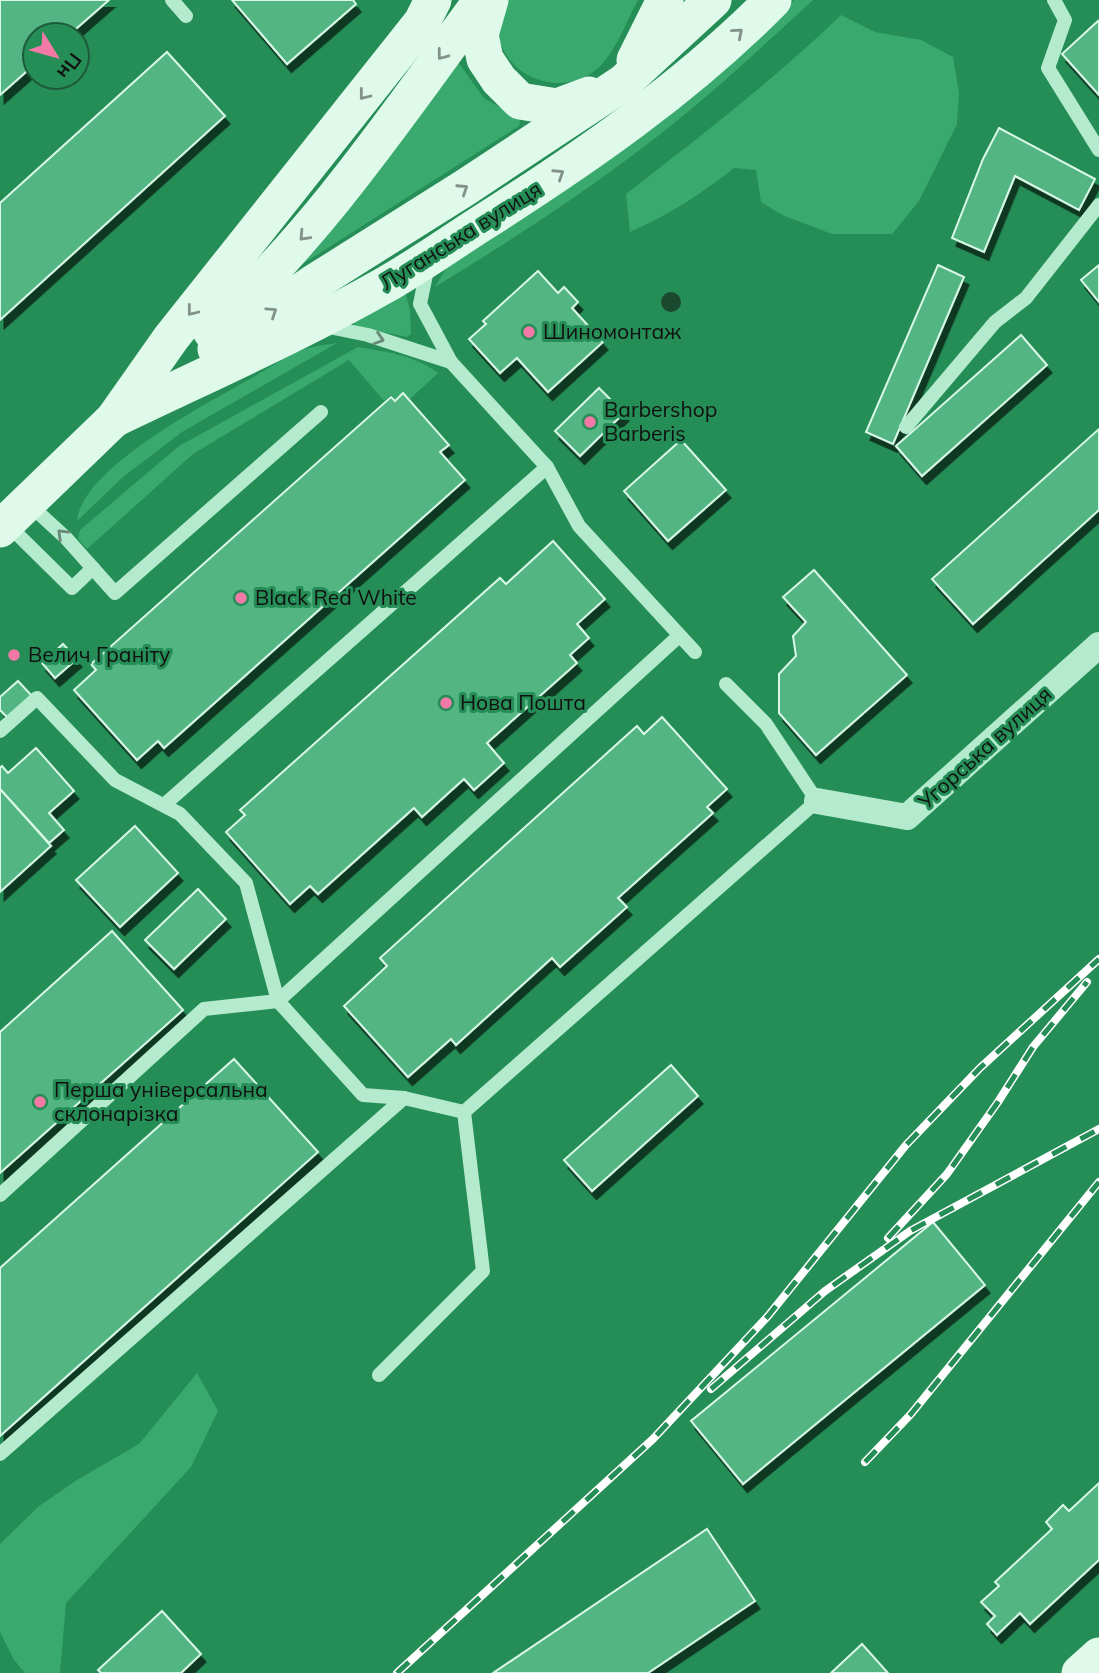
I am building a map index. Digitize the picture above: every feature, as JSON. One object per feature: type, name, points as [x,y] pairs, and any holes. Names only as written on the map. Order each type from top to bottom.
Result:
[{"type":"main road","name":"Луганська вулиця","points":[[11,518],[114,419],[172,338],[422,22],[433,0]]},
{"type":"main road","points":[[114,419],[244,301],[315,224],[362,166],[482,0]]},
{"type":"main road","points":[[490,0],[480,35],[485,59],[499,80],[520,102],[557,107],[623,83],[666,0]]},
{"type":"main road","points":[[114,419],[312,284],[466,187],[623,83],[713,0]]},
{"type":"main road","name":"Луганська вулиця","points":[[114,419],[312,324],[387,284],[565,170],[632,121],[773,0]]},
{"type":"main road","points":[[1080,1673],[1099,1656]]},
{"type":"street","name":"Угорська вулиця","points":[[817,801],[907,817],[1099,645]]},
{"type":"lane","points":[[172,0],[186,16]]},
{"type":"lane","points":[[1054,0],[1065,20],[1048,68],[1099,150]]},
{"type":"lane","points":[[906,427],[995,322],[1026,298],[1099,205]]},
{"type":"lane","points":[[429,257],[420,304],[451,362],[547,467],[579,526],[695,652]]},
{"type":"lane","points":[[312,324],[368,335],[451,362]]},
{"type":"lane","points":[[11,518],[66,538],[115,593],[321,412]]},
{"type":"lane","points":[[164,806],[547,467]]},
{"type":"lane","points":[[11,518],[72,588],[93,568]]},
{"type":"lane","points":[[0,1195],[204,1009],[278,1001],[679,636]]},
{"type":"lane","points":[[464,1112],[817,801],[766,724],[726,684]]},
{"type":"lane","points":[[0,731],[37,698],[115,780],[180,814],[246,883],[278,1001],[363,1095],[404,1098],[464,1112]]},
{"type":"lane","points":[[0,1454],[404,1098]]},
{"type":"lane","points":[[379,1374],[483,1271],[464,1112]]},
{"type":"green space","points":[[502,0],[638,0],[604,62],[585,77],[558,83],[531,77],[509,59],[499,36]]},
{"type":"green space","points":[[794,0],[813,0],[727,79],[673,124],[557,209],[435,287],[448,265],[706,81]]},
{"type":"green space","points":[[841,15],[875,32],[921,40],[953,57],[959,93],[957,124],[919,201],[892,234],[832,234],[782,215],[761,202],[756,170],[734,168],[684,203],[630,232],[626,194],[763,85]]},
{"type":"green space","points":[[458,62],[484,98],[520,119],[519,126],[301,265]]},
{"type":"green space","points":[[405,291],[410,311],[411,334],[407,337],[354,326],[354,322]]},
{"type":"green space","points":[[337,343],[182,432],[123,477],[77,521],[84,501],[100,480],[148,440],[287,357],[309,348]]},
{"type":"green space","points":[[358,347],[410,358],[438,373],[410,399],[403,392],[395,399],[391,395],[384,401],[349,360],[193,454],[87,549],[78,539],[80,530],[179,446]]},
{"type":"green space","points":[[197,1373],[218,1411],[191,1467],[66,1603],[60,1673],[25,1673],[14,1660],[0,1632],[0,1544],[39,1506],[139,1444]]},
{"type":"building","points":[[0,0],[109,0],[85,21],[21,21],[21,76],[0,95]]},
{"type":"building","points":[[232,0],[353,0],[356,4],[287,64]]},
{"type":"building","points":[[1098,21],[1099,23],[1099,95],[1062,54]]},
{"type":"building","points":[[167,52],[225,116],[0,320],[0,203]]},
{"type":"building","points":[[999,128],[1095,179],[1079,210],[1015,176],[984,252],[952,238],[983,159]]},
{"type":"building","points":[[938,265],[964,277],[893,444],[866,432]]},
{"type":"building","points":[[1099,265],[1099,302],[1081,280]]},
{"type":"building","points":[[538,271],[558,293],[564,287],[578,302],[572,308],[603,342],[548,392],[517,358],[500,373],[469,339],[486,324],[483,321]]},
{"type":"building","points":[[1021,335],[1047,365],[922,476],[896,446]]},
{"type":"building","name":"Barbershop Barberis","points":[[599,388],[624,413],[580,456],[555,431]]},
{"type":"building","points":[[403,393],[449,445],[440,452],[465,480],[164,748],[158,741],[137,760],[74,690],[96,670],[91,664],[391,397],[395,401]]},
{"type":"building","points":[[1099,429],[1099,510],[973,624],[932,579]]},
{"type":"building","points":[[681,440],[726,490],[668,541],[624,491]]},
{"type":"building","name":"Нова Пошта","points":[[553,541],[605,599],[577,624],[589,638],[570,655],[577,663],[487,743],[504,763],[474,790],[464,779],[422,817],[414,808],[318,894],[310,886],[290,904],[226,832],[245,815],[240,810],[500,578],[506,584]]},
{"type":"building","points":[[814,570],[907,675],[816,755],[779,713],[779,674],[796,656],[793,636],[806,622],[783,597]]},
{"type":"building","points":[[63,644],[77,659],[55,678],[42,663]]},
{"type":"building","points":[[18,681],[32,696],[8,718],[0,710],[0,697]]},
{"type":"building","points":[[662,717],[727,789],[707,807],[713,813],[618,898],[627,907],[560,967],[552,958],[456,1045],[451,1039],[408,1077],[344,1006],[387,966],[380,958],[637,726],[644,734]]},
{"type":"building","points":[[36,748],[74,791],[49,813],[64,830],[49,843],[0,789],[0,768],[2,766],[8,773]]},
{"type":"building","points":[[0,789],[51,846],[0,892]]},
{"type":"building","points":[[135,826],[178,873],[120,927],[76,880]]},
{"type":"building","points":[[198,889],[226,919],[174,969],[145,940]]},
{"type":"building","name":"Перша універсальна склонарізка","points":[[112,931],[183,1010],[0,1173],[0,1032]]},
{"type":"building","points":[[234,1059],[318,1152],[0,1436],[0,1268]]},
{"type":"building","points":[[671,1065],[698,1096],[592,1191],[564,1160]]},
{"type":"building","points":[[933,1222],[985,1285],[743,1484],[691,1421]]},
{"type":"building","points":[[1099,1483],[1099,1560],[1030,1624],[1020,1613],[997,1635],[987,1624],[995,1616],[981,1602],[999,1586],[995,1582],[1052,1529],[1046,1522],[1063,1505],[1069,1511]]},
{"type":"building","points":[[707,1529],[755,1601],[648,1673],[493,1673]]},
{"type":"building","points":[[162,1611],[201,1654],[181,1673],[101,1673],[98,1670]]},
{"type":"building","points":[[862,1644],[888,1673],[831,1673]]},
{"type":"railway","points":[[397,1673],[653,1439],[768,1316],[906,1145],[980,1068],[1099,959]]},
{"type":"railway","points":[[888,1238],[947,1174],[1033,1047],[1087,982]]},
{"type":"railway","points":[[711,1389],[825,1291],[910,1231],[1099,1129]]},
{"type":"railway","points":[[865,1462],[911,1414],[1099,1182]]},
{"type":"place","name":"Шиномонтаж","points":[[529,332]]},
{"type":"place","name":"Barbershop Barberis","points":[[590,422]]},
{"type":"place","name":"Black Red White","points":[[241,598]]},
{"type":"place","name":"Велич Граніту","points":[[14,655]]},
{"type":"place","name":"Нова Пошта","points":[[446,703]]},
{"type":"place","name":"Перша універсальна склонарізка","points":[[40,1102]]}]
